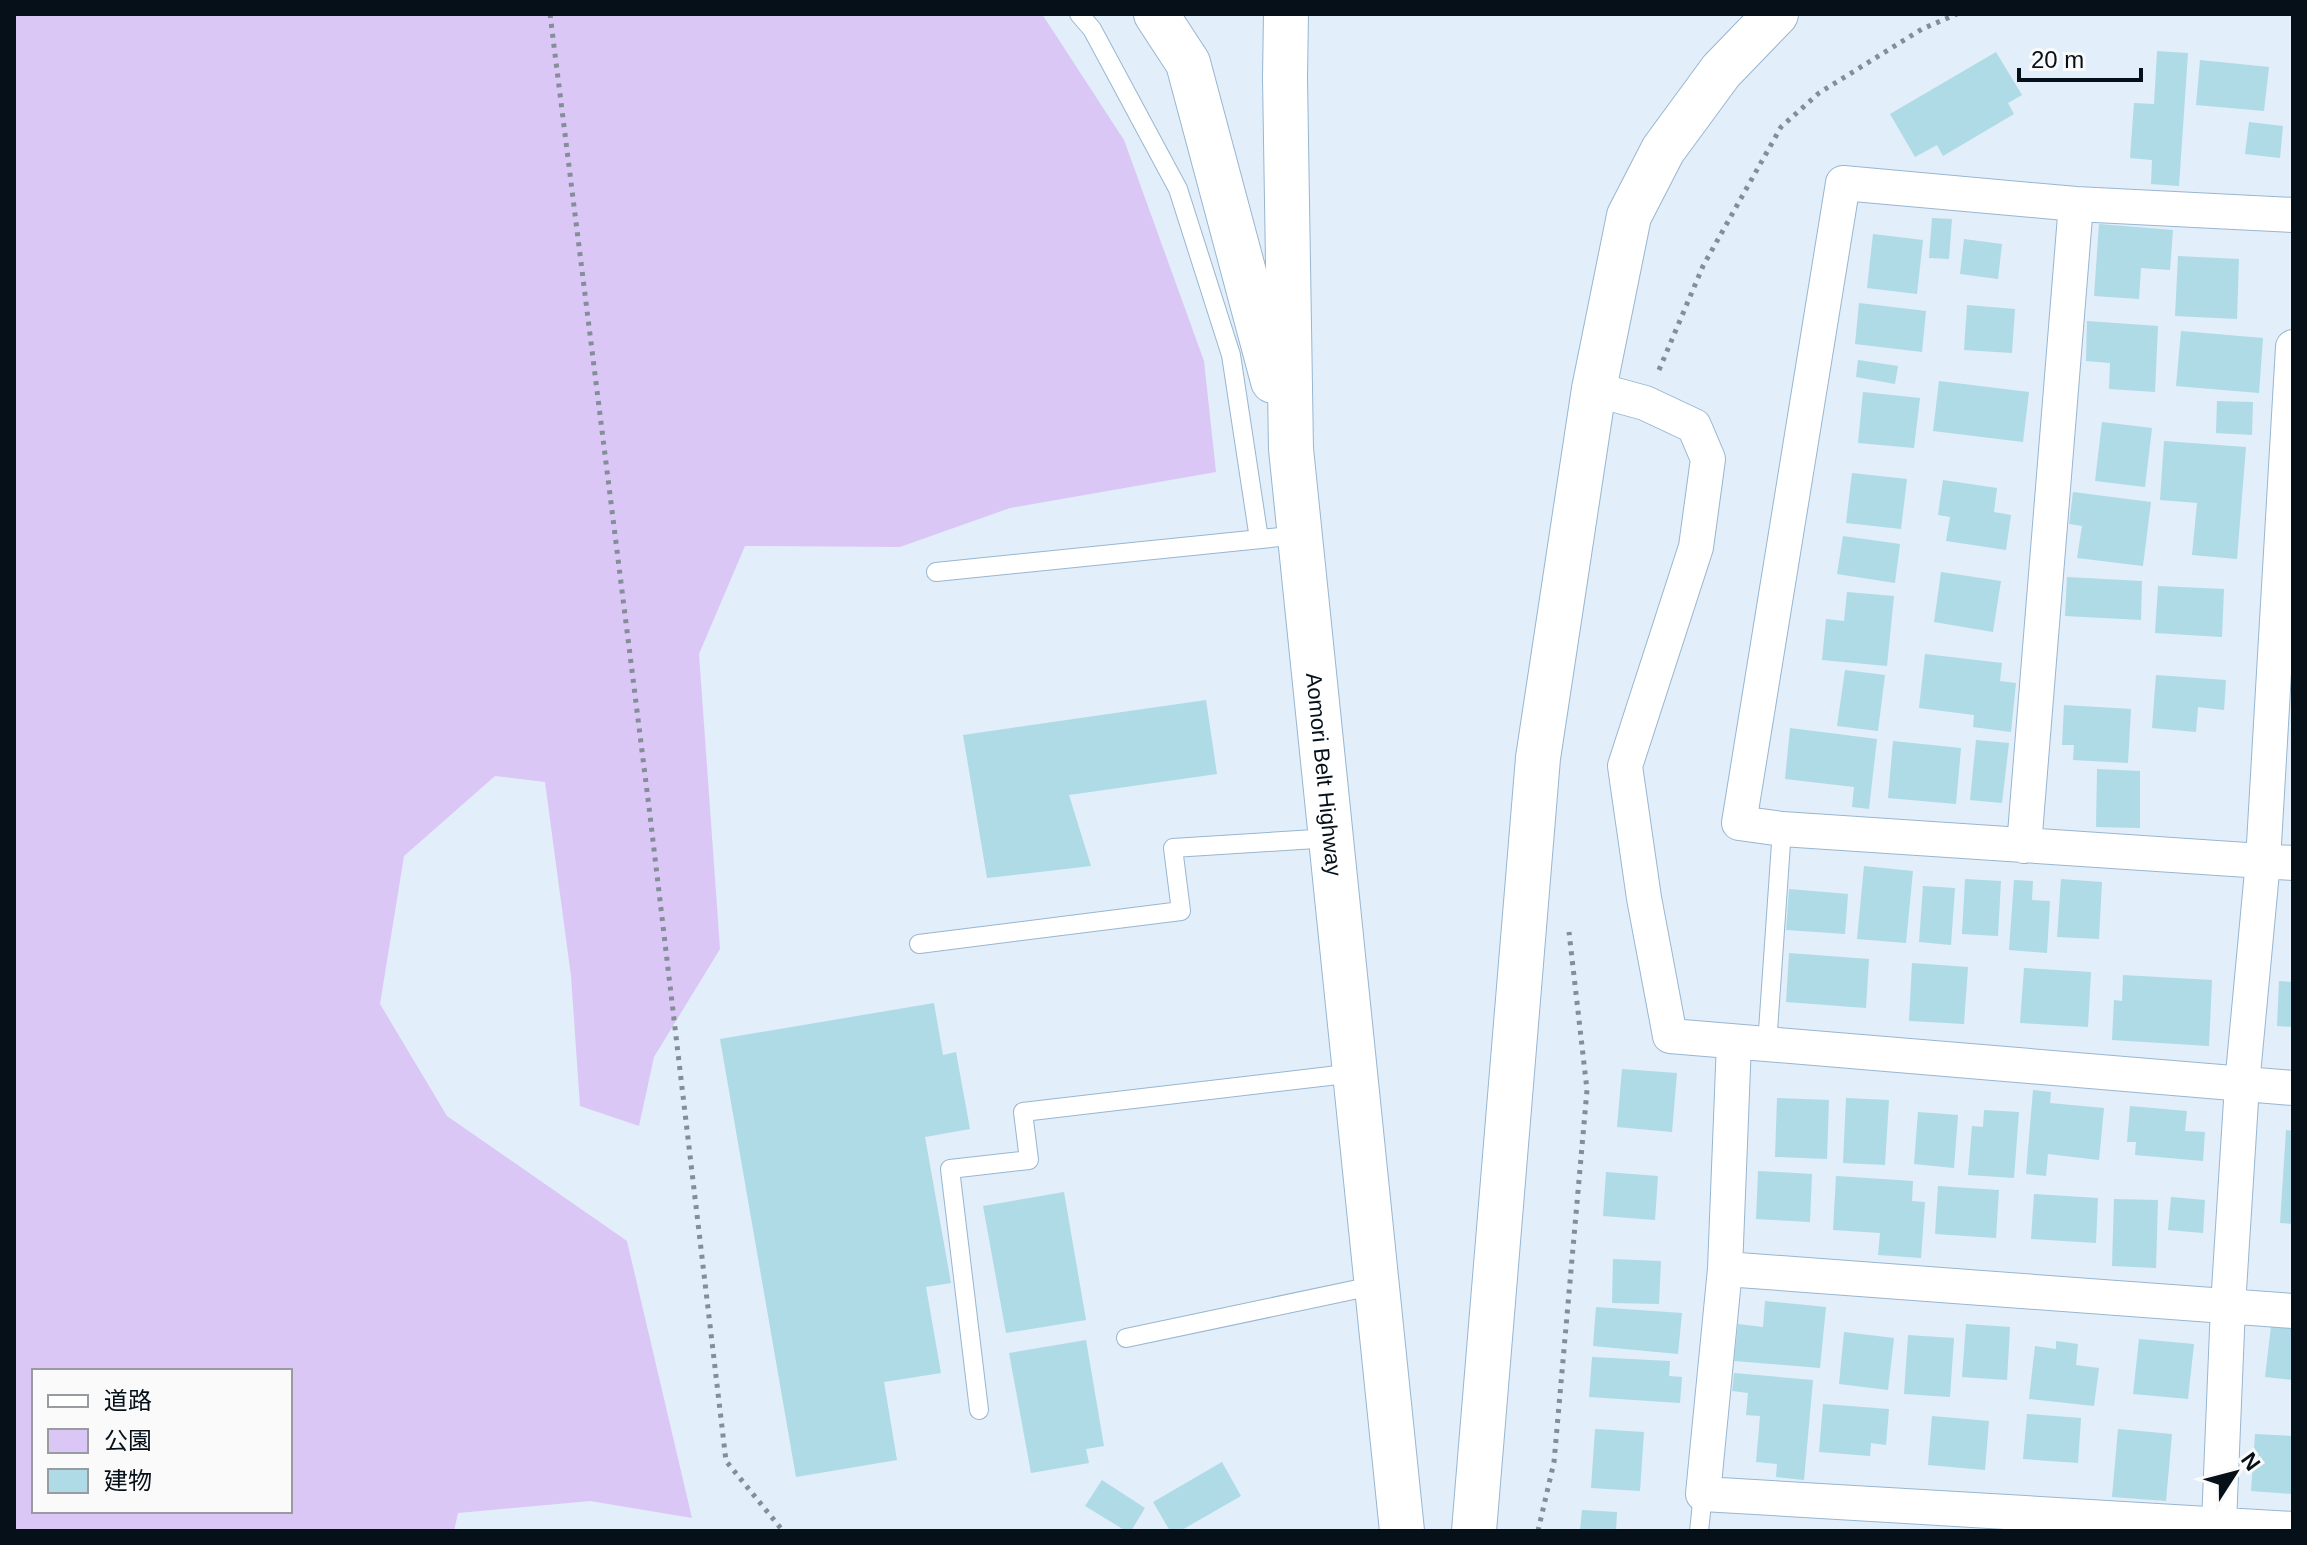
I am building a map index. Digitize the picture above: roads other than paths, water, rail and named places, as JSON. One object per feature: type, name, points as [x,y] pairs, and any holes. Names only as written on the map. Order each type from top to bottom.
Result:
[{"type":"highway","points":[[1156,14],[1188,63],[1291,449]]},
{"type":"highway","name":"Aomori Belt Highway","points":[[1286,14],[1291,449],[1279,537],[1331,838],[1402,1531]]},
{"type":"highway","points":[[1474,1531],[1538,758],[1594,389],[1629,216],[1663,150],[1721,71],[1776,14]]},
{"type":"street","points":[[2278,862],[1782,829],[1739,823],[1843,183],[2076,204],[2293,215]]},
{"type":"street","points":[[2024,846],[2076,204]]},
{"type":"street","points":[[2222,1527],[2228,1306],[2242,1085],[2278,862],[2293,347]]},
{"type":"street","points":[[1594,389],[1645,403],[1694,426],[1708,459],[1696,547],[1625,766],[1644,898],[1670,1036],[2293,1088]]},
{"type":"street","points":[[1750,1044],[1703,1494],[2293,1529]]},
{"type":"street","points":[[1725,1269],[2293,1311]]},
{"type":"lane","points":[[936,572],[1279,537],[1231,355],[1178,189],[1092,29],[1079,14]]},
{"type":"lane","points":[[1750,1044],[1782,829]]},
{"type":"lane","points":[[919,944],[1181,911],[1173,848],[1331,838]]},
{"type":"lane","points":[[979,1410],[950,1169],[1029,1160],[1023,1112],[1355,1073]]},
{"type":"lane","points":[[1126,1338],[1377,1285]]},
{"type":"lane","points":[[1699,1531],[1703,1494]]}]
